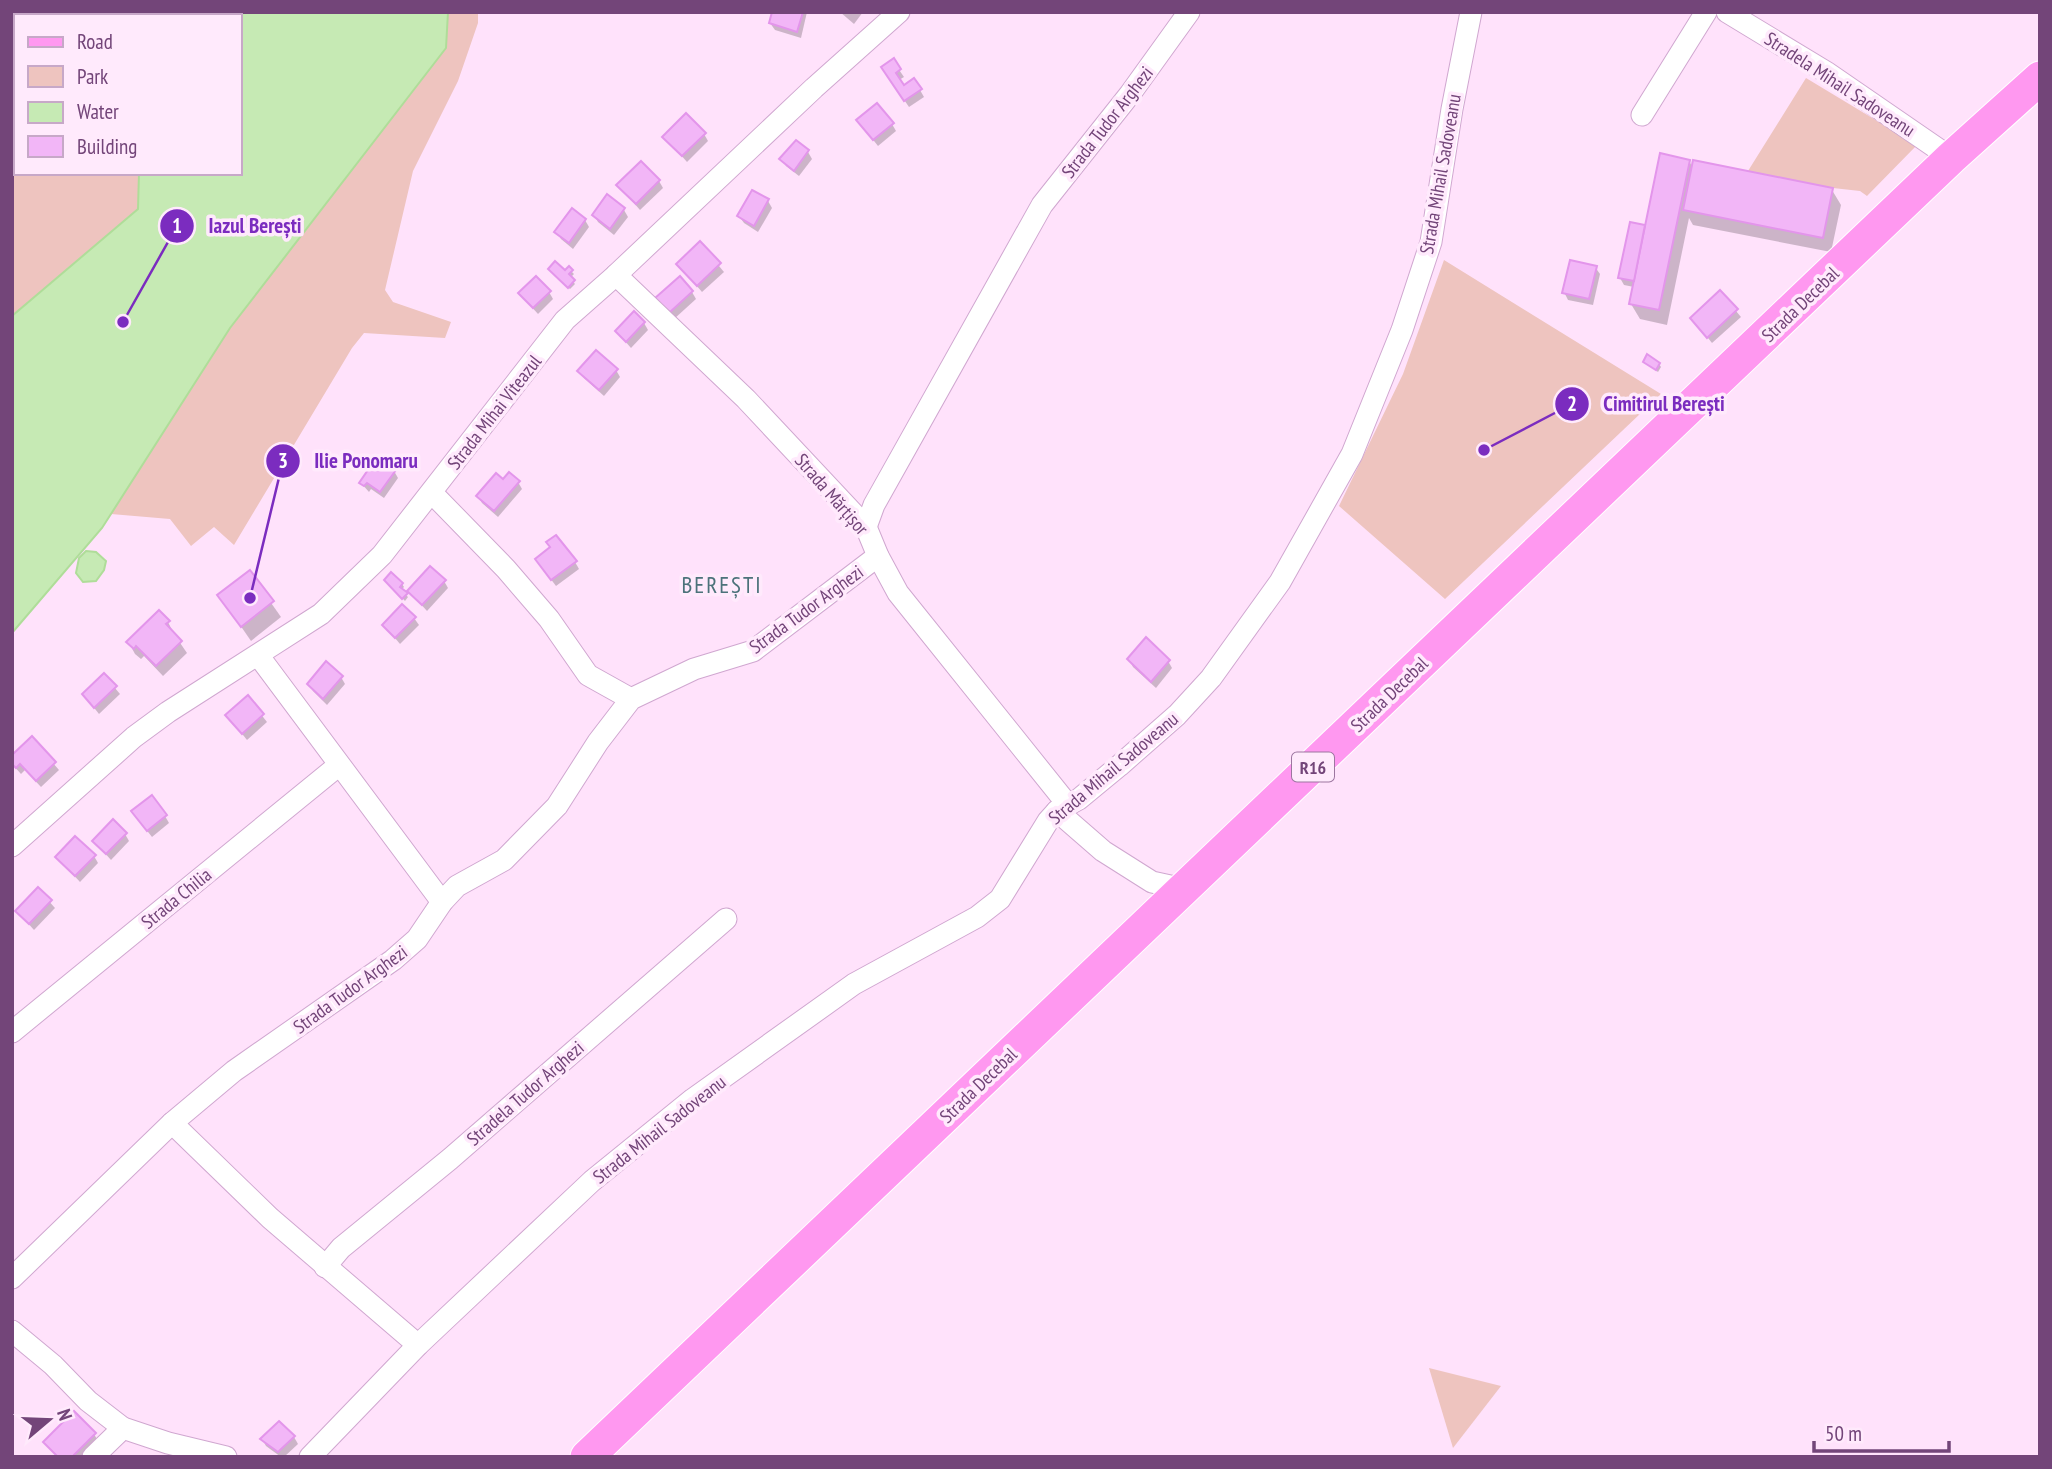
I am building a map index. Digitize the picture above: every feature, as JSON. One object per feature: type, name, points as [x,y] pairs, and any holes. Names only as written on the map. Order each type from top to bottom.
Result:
[{"type":"main road","name":"Strada Decebal","points":[[587,1457],[1951,158],[2040,78]]},
{"type":"street","name":"Strada Mihai Viteazul","points":[[12,846],[134,737],[168,712],[321,614],[382,555],[565,320],[899,12]]},
{"type":"street","name":"Strada Tudor Arghezi","points":[[866,527],[874,505],[1042,205],[1130,94],[1189,12]]},
{"type":"street","name":"Strada Mihail Sadoveanu","points":[[310,1457],[418,1345],[576,1195],[694,1099],[854,984],[977,917],[1000,899],[1037,835],[1062,808],[1079,799],[1158,732],[1211,678],[1280,582],[1352,454],[1402,330],[1431,242],[1471,12]]},
{"type":"street","points":[[1642,115],[1706,12]]},
{"type":"street","name":"Stradela Mihail Sadoveanu","points":[[1727,12],[1826,72],[1951,158]]},
{"type":"street","name":"Strada Mărțișor","points":[[615,275],[746,399],[866,527],[898,593],[1062,808],[1103,851],[1152,882],[1184,889]]},
{"type":"street","points":[[432,493],[506,569],[549,619],[588,675],[631,699]]},
{"type":"street","name":"Strada Tudor Arghezi","points":[[12,1278],[172,1122],[234,1071],[393,960],[417,939],[442,902],[457,886],[504,860],[557,806],[598,742],[631,699],[694,669],[752,651],[878,556]]},
{"type":"street","points":[[258,655],[442,902]]},
{"type":"street","name":"Strada Chilia","points":[[12,1032],[340,765]]},
{"type":"street","name":"Stradela Tudor Arghezi","points":[[325,1267],[341,1248],[450,1159],[726,919]]},
{"type":"street","points":[[172,1122],[270,1218],[418,1345]]},
{"type":"street","points":[[12,1331],[53,1365],[88,1401],[123,1428],[168,1443],[226,1457]]},
{"type":"street","points":[[93,1457],[123,1428]]},
{"type":"green space","points":[[12,12],[478,12],[478,23],[458,81],[413,171],[385,290],[393,302],[451,322],[445,338],[364,333],[352,348],[234,545],[214,527],[191,546],[170,519],[111,514],[12,633]]},
{"type":"green space","points":[[1806,78],[1917,145],[1867,196],[1860,191],[1748,171]]},
{"type":"green space","points":[[1444,260],[1661,394],[1445,599],[1339,506],[1403,374]]},
{"type":"green space","points":[[1429,1368],[1501,1386],[1453,1448]]},
{"type":"water","points":[[448,12],[446,48],[230,328],[102,528],[12,633],[12,316],[138,209],[139,175],[242,175],[242,14],[136,14]]},
{"type":"water","points":[[86,551],[96,552],[106,561],[104,570],[96,581],[83,582],[76,573],[79,558]]},
{"type":"building","points":[[772,12],[803,12],[797,32],[769,23]]},
{"type":"building","points":[[894,58],[901,69],[896,73],[904,85],[914,78],[922,89],[904,101],[881,67]]},
{"type":"building","points":[[877,103],[894,123],[873,140],[856,120]]},
{"type":"building","points":[[686,113],[706,133],[682,156],[662,137]]},
{"type":"building","points":[[796,140],[809,150],[794,171],[779,159]]},
{"type":"building","points":[[1660,153],[1690,160],[1659,310],[1629,304]]},
{"type":"building","points":[[1693,160],[1833,188],[1823,238],[1683,210]]},
{"type":"building","points":[[641,161],[660,180],[636,204],[616,185]]},
{"type":"building","points":[[752,190],[769,199],[754,226],[737,216]]},
{"type":"building","points":[[607,194],[625,208],[610,229],[592,215]]},
{"type":"building","points":[[572,208],[586,219],[569,243],[554,232]]},
{"type":"building","points":[[1630,222],[1645,225],[1634,281],[1618,278]]},
{"type":"building","points":[[700,241],[721,263],[697,286],[676,264]]},
{"type":"building","points":[[1570,260],[1597,266],[1589,299],[1562,293]]},
{"type":"building","points":[[555,261],[565,270],[569,266],[573,270],[569,274],[575,280],[568,288],[548,269]]},
{"type":"building","points":[[536,276],[551,291],[533,308],[518,293]]},
{"type":"building","points":[[680,276],[693,291],[669,313],[655,298]]},
{"type":"building","points":[[1720,290],[1738,309],[1707,338],[1690,318]]},
{"type":"building","points":[[634,311],[645,322],[626,342],[615,331]]},
{"type":"building","points":[[596,350],[618,369],[599,390],[577,371]]},
{"type":"building","points":[[1647,354],[1660,363],[1656,370],[1643,362]]},
{"type":"building","points":[[377,457],[396,470],[380,492],[367,483],[364,486],[359,483]]},
{"type":"building","points":[[509,472],[520,481],[494,511],[476,496],[496,473],[503,479]]},
{"type":"building","points":[[556,535],[577,561],[551,580],[535,559],[550,547],[546,542]]},
{"type":"building","points":[[430,566],[446,580],[422,605],[407,591]]},
{"type":"building","points":[[250,570],[274,601],[241,627],[217,595]]},
{"type":"building","points":[[391,572],[403,583],[400,587],[408,593],[402,599],[384,580]]},
{"type":"building","points":[[402,604],[416,617],[395,638],[382,625]]},
{"type":"building","points":[[159,610],[170,621],[166,624],[182,641],[156,666],[136,646],[134,649],[126,642]]},
{"type":"building","points":[[1146,637],[1170,660],[1151,682],[1127,659]]},
{"type":"building","points":[[326,661],[343,676],[323,699],[307,684]]},
{"type":"building","points":[[104,673],[117,686],[94,708],[82,694]]},
{"type":"building","points":[[248,695],[264,714],[242,734],[225,715]]},
{"type":"building","points":[[32,736],[56,762],[36,781],[20,764],[16,768],[12,764],[12,755]]},
{"type":"building","points":[[152,795],[167,815],[147,831],[131,811]]},
{"type":"building","points":[[113,819],[127,833],[106,854],[92,841]]},
{"type":"building","points":[[75,836],[96,855],[75,876],[55,857]]},
{"type":"building","points":[[38,887],[52,900],[29,924],[15,911]]},
{"type":"building","points":[[74,1411],[96,1433],[72,1457],[58,1457],[43,1442]]},
{"type":"building","points":[[279,1421],[295,1436],[278,1452],[260,1439]]},
{"type":"place","name":"Iazul Berești","points":[[123,322]]},
{"type":"place","name":"Cimitirul Berești","points":[[1484,450]]},
{"type":"place","name":"Ilie Ponomaru","points":[[250,598]]},
{"type":"district","name":"BEREȘTI","points":[[722,584]]}]
